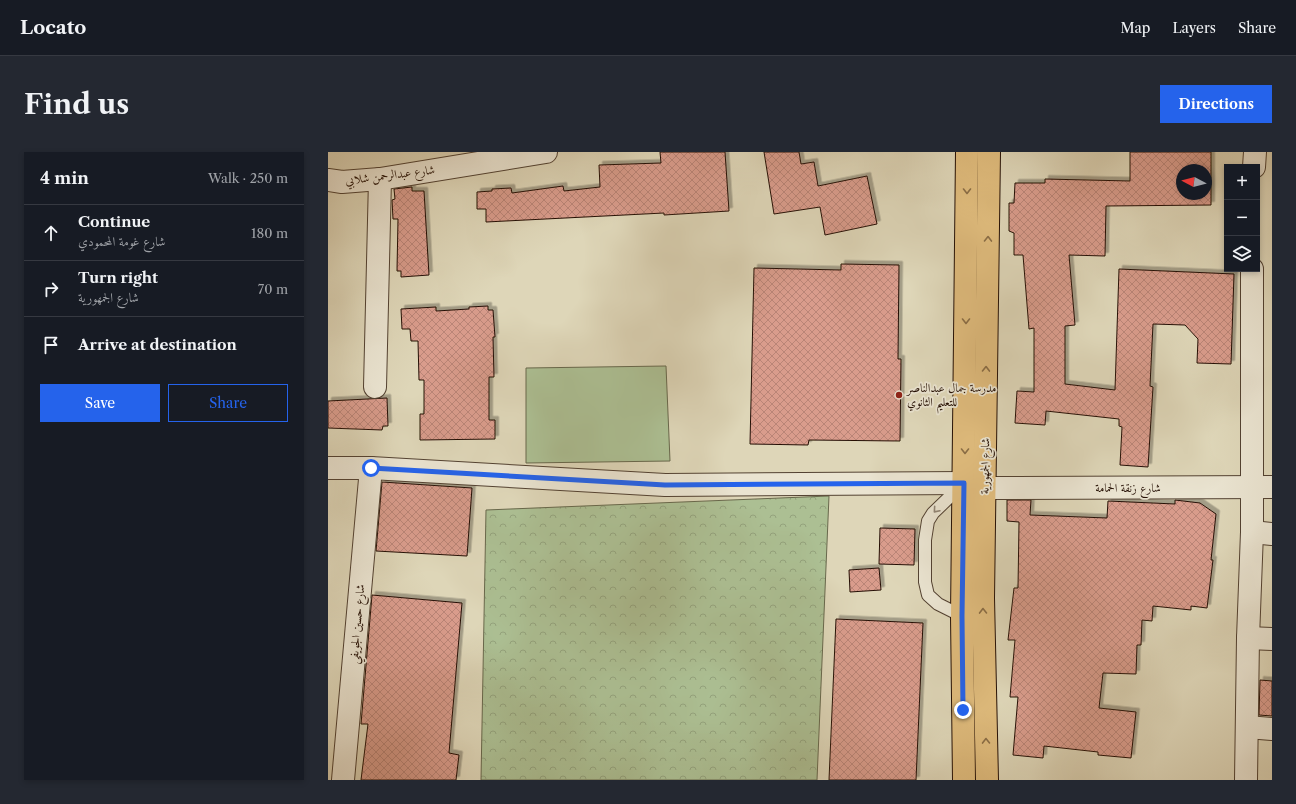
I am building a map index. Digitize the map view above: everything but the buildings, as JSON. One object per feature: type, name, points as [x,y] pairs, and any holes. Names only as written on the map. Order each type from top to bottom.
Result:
[{"type":"main road","name":"شارع الجمهورية","points":[[967,152],[974,486],[983,598],[987,780]]},
{"type":"main road","name":"شارع الجمهورية","points":[[964,780],[962,616],[974,486],[989,152]]},
{"type":"street","name":"شارع عبدالرحمن شلابي","points":[[328,180],[342,182],[380,179],[546,152]]},
{"type":"street","points":[[1254,164],[1255,152]]},
{"type":"street","points":[[375,387],[380,179]]},
{"type":"street","points":[[1246,780],[1248,638],[1262,533],[1262,487],[1252,272]]},
{"type":"street","name":"شارع زنقة الحمامة","points":[[328,468],[371,468],[665,485],[1262,487]]},
{"type":"street","name":"شارع حسين الجويفي","points":[[343,780],[371,468]]},
{"type":"street","points":[[1248,638],[1272,639]]},
{"type":"street","points":[[1247,727],[1272,729]]},
{"type":"lane","points":[[962,616],[938,604],[928,595],[925,582],[925,540],[928,522],[933,513],[974,486]]},
{"type":"green space","points":[[666,366],[670,461],[526,463],[526,368]]},
{"type":"green space","points":[[829,496],[817,780],[481,780],[486,510]]},
{"type":"place","name":"مدرسة جمال عبدالناصر للتعليم الثانوي","points":[[899,395]]},
{"type":"route","points":[[371,468],[665,485],[964,483],[962,616],[963,710]]}]
